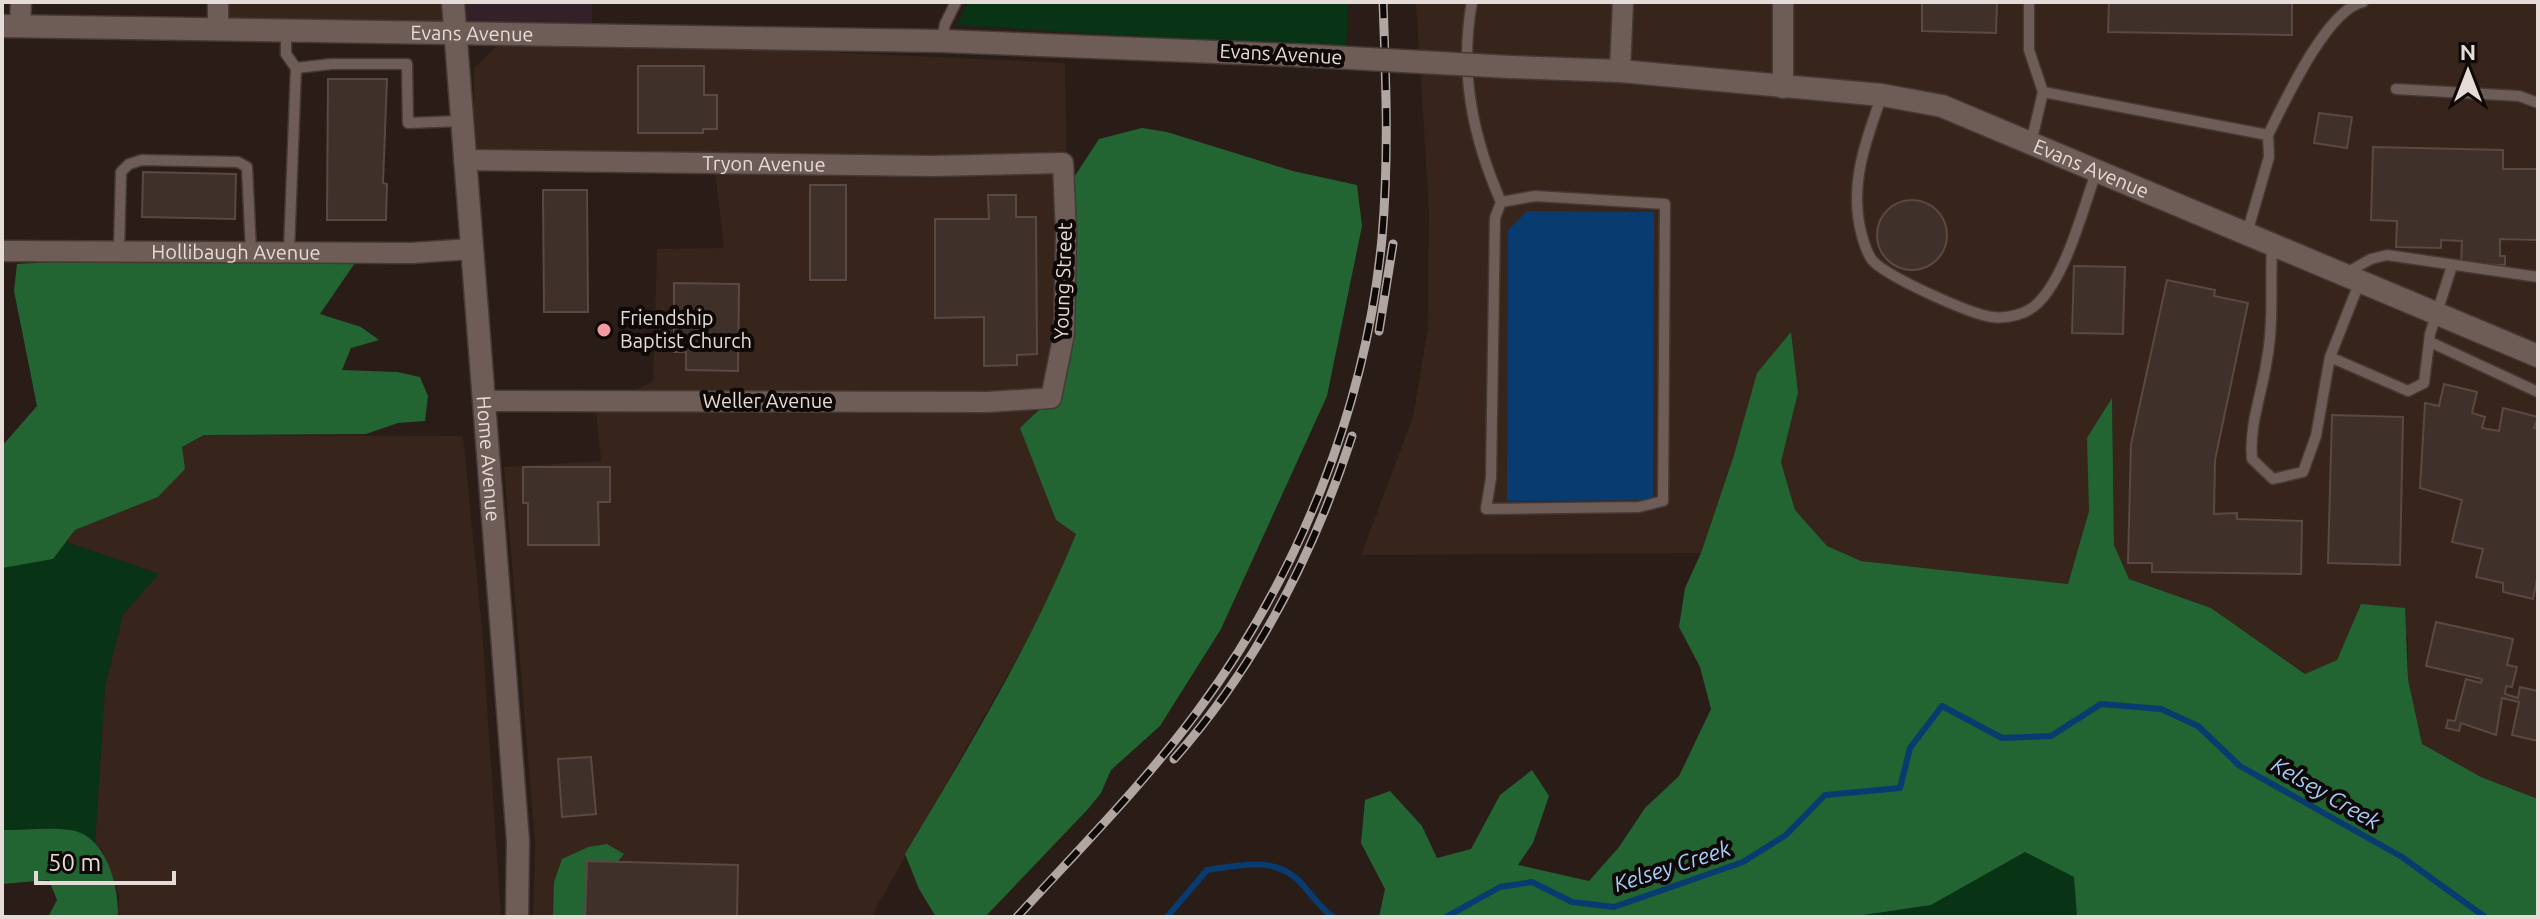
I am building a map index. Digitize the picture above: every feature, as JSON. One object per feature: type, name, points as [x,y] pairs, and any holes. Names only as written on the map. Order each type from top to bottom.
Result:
[{"type":"street","points":[[11,26],[21,2]]},
{"type":"street","points":[[218,2],[218,27]]},
{"type":"street","name":"Home Avenue","points":[[453,2],[518,841],[517,917]]},
{"type":"street","points":[[1620,71],[1623,2]]},
{"type":"street","points":[[1783,2],[1783,88]]},
{"type":"street","name":"Evans Avenue","points":[[11,26],[942,41],[1188,49],[1620,71],[1882,95],[1942,106],[2538,356]]},
{"type":"street","name":"Tryon Avenue","points":[[464,160],[919,166],[1063,163]]},
{"type":"street","name":"Young Street","points":[[1051,398],[1064,334],[1066,234],[1063,163]]},
{"type":"street","name":"Hollibaugh Avenue","points":[[2,251],[119,249],[412,253],[471,249]]},
{"type":"street","name":"Weller Avenue","points":[[485,401],[988,402],[1051,398]]},
{"type":"lane","points":[[942,41],[945,24],[956,2]]},
{"type":"lane","points":[[1472,2],[1468,102],[1481,156],[1501,202],[1495,218],[1491,478],[1486,509],[1639,507],[1663,501],[1665,204],[1535,196],[1501,202]]},
{"type":"lane","points":[[2029,2],[2029,50],[2043,92],[2031,143]]},
{"type":"lane","points":[[2247,233],[2269,157],[2268,135],[2303,66],[2325,34],[2356,3]]},
{"type":"lane","points":[[286,31],[286,54],[296,68],[289,251]]},
{"type":"lane","points":[[296,68],[331,64],[407,64],[408,123],[461,121]]},
{"type":"lane","points":[[2396,89],[2519,96],[2538,103]]},
{"type":"lane","points":[[2043,92],[2268,135]]},
{"type":"lane","points":[[1882,95],[1860,162],[1856,193],[1861,232],[1871,258],[1891,276],[1989,317],[2020,313],[2035,305],[2050,289],[2097,170]]},
{"type":"lane","points":[[119,249],[121,172],[129,164],[142,160],[238,162],[247,167],[251,251]]},
{"type":"lane","points":[[2272,244],[2273,302],[2267,360],[2250,436],[2252,459],[2273,479],[2303,472],[2316,436],[2330,357],[2352,278],[2371,259],[2387,255],[2538,277]]},
{"type":"lane","points":[[2330,357],[2408,391],[2424,383],[2430,342],[2452,266]]},
{"type":"lane","points":[[2430,342],[2538,392]]},
{"type":"shaded area","points":[[218,2],[453,2],[456,32],[218,27]]},
{"type":"shaded area","points":[[453,2],[592,2],[592,33],[456,32]]},
{"type":"shaded area","points":[[1416,2],[2538,2],[2538,799],[2481,777],[2422,744],[2408,679],[2408,638],[2361,604],[2337,660],[2305,674],[2211,608],[2129,579],[2114,545],[2112,400],[2088,444],[2089,511],[2068,584],[1861,561],[1827,546],[1795,510],[1781,462],[1798,393],[1734,455],[1701,553],[1361,555],[1413,417],[1428,327],[1429,210]]},
{"type":"shaded area","points":[[521,38],[1065,63],[1067,188],[1075,283],[1070,365],[1057,387],[1023,389],[1035,414],[1021,429],[1076,534],[1048,603],[871,917],[533,917],[535,843],[504,467],[601,461],[596,411],[653,381],[657,249],[724,248],[715,172],[474,155],[474,68],[496,47]]},
{"type":"shaded area","points":[[204,435],[463,436],[482,628],[501,917],[118,917],[119,895],[102,849],[95,844],[105,686],[123,614],[159,574],[67,542],[75,530],[158,497],[182,447]]},
{"type":"green space","points":[[968,2],[1348,2],[1346,49],[957,25]]},
{"type":"green space","points":[[1142,128],[1167,132],[1293,171],[1357,185],[1362,226],[1327,396],[1221,629],[1160,726],[1111,770],[1101,793],[1088,809],[985,917],[936,917],[919,889],[905,854],[1018,657],[1076,534],[1056,520],[1020,428],[1051,398],[1070,364],[1075,283],[1067,188],[1099,139]]},
{"type":"green space","points":[[149,256],[357,260],[320,314],[361,327],[379,340],[351,348],[342,370],[397,372],[420,377],[428,396],[425,421],[398,423],[366,434],[204,435],[182,447],[185,469],[158,497],[75,530],[53,559],[2,568],[2,446],[37,406],[14,291],[17,264]]},
{"type":"green space","points":[[1791,332],[1798,393],[1781,462],[1795,510],[1827,546],[1861,561],[2068,584],[2089,511],[2087,438],[2112,398],[2114,545],[2129,579],[2211,608],[2305,674],[2337,660],[2361,604],[2405,608],[2408,679],[2422,744],[2481,777],[2538,799],[2538,917],[2077,917],[2074,877],[2025,852],[1931,905],[1850,917],[1379,917],[1385,889],[1361,843],[1365,800],[1390,791],[1422,826],[1437,858],[1471,849],[1500,795],[1532,770],[1549,796],[1533,843],[1518,865],[1589,881],[1619,847],[1645,808],[1679,776],[1711,709],[1700,667],[1679,627],[1685,588],[1701,553],[1734,455],[1757,373]]},
{"type":"green space","points":[[2,520],[159,574],[123,614],[105,686],[95,844],[78,833],[2,830]]},
{"type":"green space","points":[[2,830],[71,830],[94,842],[102,852],[113,878],[118,917],[48,917],[57,900],[49,880],[2,884]]},
{"type":"green space","points":[[607,844],[624,854],[604,878],[595,917],[553,917],[554,882],[562,859],[588,847]]},
{"type":"green space","points":[[2025,852],[2075,877],[2077,917],[1850,917],[1931,905]]},
{"type":"water","points":[[1527,211],[1654,212],[1653,500],[1507,501],[1508,230]]},
{"type":"building","points":[[1922,2],[1997,2],[1996,33],[1922,31]]},
{"type":"building","points":[[2109,2],[2292,2],[2292,35],[2108,32]]},
{"type":"building","points":[[638,66],[704,66],[704,95],[717,95],[717,129],[703,129],[703,133],[638,133]]},
{"type":"building","points":[[328,79],[387,79],[383,183],[387,184],[386,220],[327,220]]},
{"type":"building","points":[[2319,113],[2352,117],[2347,148],[2314,143]]},
{"type":"building","points":[[2373,147],[2503,150],[2503,169],[2538,169],[2538,240],[2500,239],[2500,256],[2505,256],[2505,265],[2461,264],[2462,241],[2441,240],[2441,248],[2396,247],[2397,221],[2371,220]]},
{"type":"building","points":[[143,172],[236,174],[235,219],[142,217]]},
{"type":"building","points":[[810,185],[846,185],[846,280],[810,280]]},
{"type":"building","points":[[543,190],[587,190],[588,312],[544,312]]},
{"type":"building","points":[[988,195],[1016,195],[1016,217],[1036,217],[1037,354],[1017,355],[1017,365],[984,366],[984,317],[935,318],[935,219],[989,219]]},
{"type":"building","points":[[1912,200],[1937,210],[1947,235],[1937,260],[1912,270],[1887,260],[1877,235],[1887,210]]},
{"type":"building","points":[[2074,266],[2125,267],[2123,334],[2072,333]]},
{"type":"building","points":[[2167,280],[2215,290],[2214,296],[2248,303],[2215,460],[2214,514],[2237,513],[2237,519],[2302,521],[2301,574],[2152,572],[2152,563],[2128,563],[2131,444]]},
{"type":"building","points":[[674,283],[739,284],[738,371],[686,370],[686,352],[674,352]]},
{"type":"building","points":[[2444,384],[2477,392],[2472,413],[2485,417],[2482,428],[2499,431],[2503,408],[2538,417],[2534,428],[2538,429],[2538,574],[2533,599],[2503,592],[2503,583],[2476,577],[2483,549],[2452,542],[2462,500],[2420,488],[2425,403],[2439,406]]},
{"type":"building","points":[[2332,415],[2403,417],[2400,565],[2328,563]]},
{"type":"building","points":[[523,467],[610,467],[610,502],[598,502],[599,545],[528,545],[528,503],[523,503]]},
{"type":"building","points":[[2436,622],[2513,639],[2507,665],[2517,667],[2512,687],[2506,686],[2505,694],[2518,698],[2520,687],[2538,691],[2538,741],[2512,735],[2519,702],[2502,698],[2496,735],[2461,723],[2459,731],[2446,728],[2448,720],[2455,721],[2466,679],[2481,683],[2482,679],[2426,666]]},
{"type":"building","points":[[591,757],[596,814],[562,817],[558,759]]},
{"type":"building","points":[[587,861],[738,865],[737,917],[585,917]]},
{"type":"waterway","name":"Kelsey Creek","points":[[1446,917],[1500,887],[1532,882],[1572,902],[1614,907],[1743,862],[1786,835],[1825,795],[1900,788],[1910,748],[1942,706],[2002,738],[2051,736],[2101,704],[2161,709],[2198,726],[2240,766],[2402,857],[2485,917]]},
{"type":"waterway","name":"Kelsey Creek","points":[[1167,917],[1207,870],[1258,864],[1282,869],[1293,876],[1333,917]]},
{"type":"railway","points":[[1017,917],[1132,791],[1197,712],[1267,604],[1322,487],[1361,365],[1374,302],[1382,238],[1386,149],[1383,2]]},
{"type":"railway","points":[[1379,331],[1393,244]]},
{"type":"railway","points":[[1174,759],[1231,686],[1280,606],[1320,523],[1352,436]]},
{"type":"place","name":"Friendship Baptist Church","points":[[604,330]]}]
